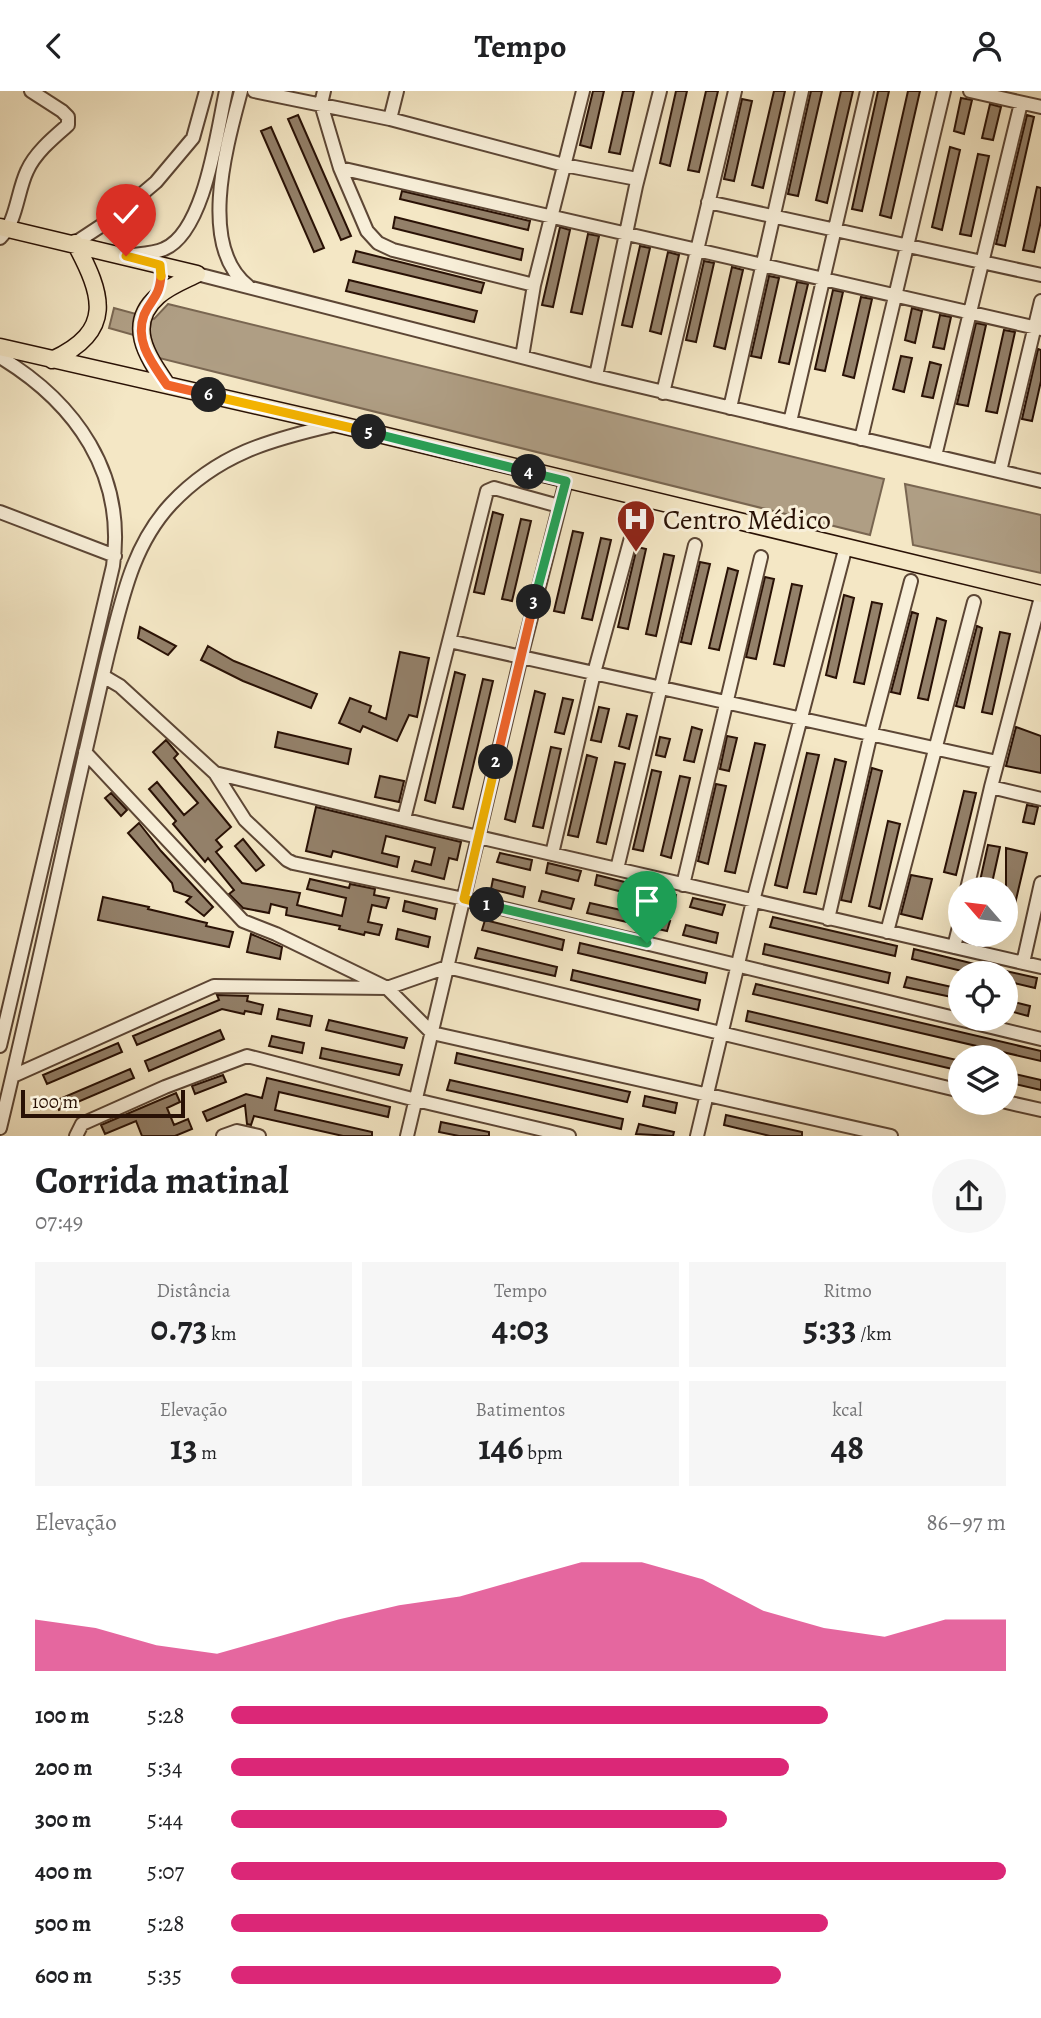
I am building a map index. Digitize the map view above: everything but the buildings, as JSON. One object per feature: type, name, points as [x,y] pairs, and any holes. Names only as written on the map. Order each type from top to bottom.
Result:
[{"type":"main road","points":[[3,232],[75,243],[197,274]]},
{"type":"main road","points":[[52,360],[87,338],[96,321],[99,300],[92,275],[75,243]]},
{"type":"main road","points":[[158,296],[160,265]]},
{"type":"main road","points":[[167,385],[148,357],[142,343],[141,328],[145,314],[158,296],[197,274]]},
{"type":"main road","points":[[0,347],[337,424],[846,546],[1041,596]]},
{"type":"street","points":[[3,232],[28,169],[50,141],[68,125],[68,117],[62,111],[31,91]]},
{"type":"street","points":[[75,243],[116,216],[156,182],[193,138],[206,91]]},
{"type":"street","points":[[126,256],[164,249],[194,217],[211,161],[226,91]]},
{"type":"street","points":[[241,91],[220,190],[219,214],[229,265],[237,277],[251,288]]},
{"type":"street","points":[[254,91],[322,97],[390,119],[564,165],[638,179]]},
{"type":"street","points":[[390,119],[397,91]]},
{"type":"street","points":[[522,357],[534,285],[583,91]]},
{"type":"street","points":[[596,376],[638,179],[660,91]]},
{"type":"street","points":[[663,393],[735,91]]},
{"type":"street","points":[[730,408],[802,91]]},
{"type":"street","points":[[790,422],[867,91]]},
{"type":"street","points":[[861,439],[944,91]]},
{"type":"street","points":[[970,91],[1041,107]]},
{"type":"street","points":[[322,97],[340,168],[367,230],[378,243],[393,250],[534,285]]},
{"type":"street","points":[[936,456],[1021,103]]},
{"type":"street","points":[[340,168],[1037,328]]},
{"type":"street","points":[[708,202],[1041,275]]},
{"type":"street","points":[[197,274],[663,393],[1041,481]]},
{"type":"street","points":[[1000,471],[1037,328],[1041,301]]},
{"type":"street","points":[[0,357],[37,382],[81,427],[101,464],[114,512],[116,539],[115,556],[0,1046]]},
{"type":"street","points":[[0,1128],[103,676],[127,580],[138,552],[170,505],[194,482],[226,459],[283,437],[337,424]]},
{"type":"street","points":[[407,1136],[521,657],[566,481]]},
{"type":"street","points":[[404,819],[487,491],[494,488],[559,506]]},
{"type":"street","points":[[0,512],[115,556]]},
{"type":"street","points":[[552,854],[594,673],[635,523]]},
{"type":"street","points":[[617,869],[695,545]]},
{"type":"street","points":[[697,1136],[752,901],[846,546]]},
{"type":"street","points":[[683,885],[761,557]]},
{"type":"street","points":[[828,919],[871,733],[911,581]]},
{"type":"street","points":[[970,877],[990,787],[1041,596]]},
{"type":"street","points":[[887,932],[974,602]]},
{"type":"street","points":[[449,641],[997,762]]},
{"type":"street","points":[[103,676],[120,686],[215,773],[245,820],[287,860],[298,865],[464,899],[1041,1039]]},
{"type":"street","points":[[85,752],[243,921],[276,934],[387,988],[432,1033],[891,1136]]},
{"type":"street","points":[[215,773],[948,946]]},
{"type":"street","points":[[990,787],[1041,799]]},
{"type":"street","points":[[1023,963],[1041,883]]},
{"type":"street","points":[[954,947],[1041,967]]},
{"type":"street","points":[[13,1076],[214,986],[387,988],[447,967],[948,1088]]},
{"type":"street","points":[[76,1136],[82,1124],[165,1087],[247,1056],[415,1100],[569,1136]]},
{"type":"street","points":[[1018,1104],[1041,1110]]},
{"type":"street","points":[[223,1136],[237,1131],[259,1136]]},
{"type":"shaded area","points":[[168,304],[884,479],[870,535],[155,357],[148,339],[109,328],[114,308],[154,319]]},
{"type":"shaded area","points":[[905,484],[1041,515],[1041,573],[913,545]]},
{"type":"place","name":"Centro Médico","points":[[636,553]]},
{"type":"route","points":[[126,256],[160,265],[158,296],[145,314],[141,328],[142,343],[148,357],[167,385],[566,481],[464,899],[647,943]]}]
